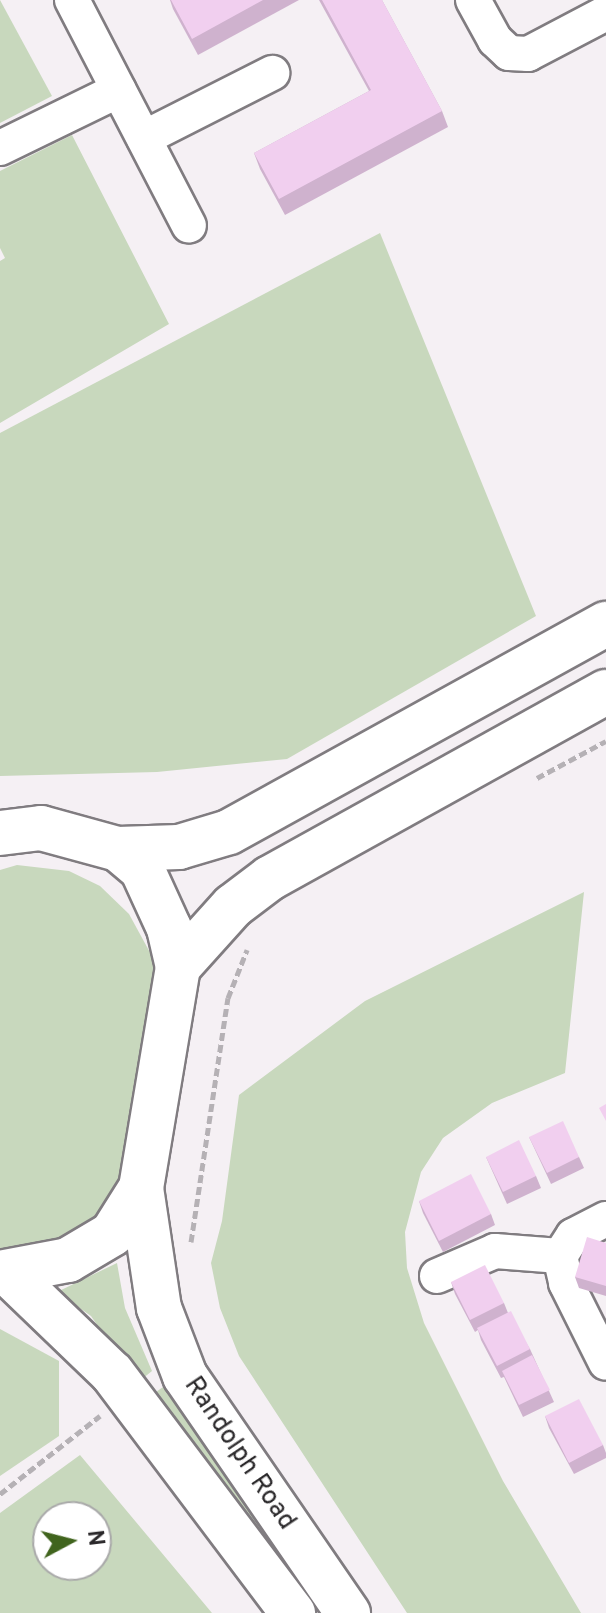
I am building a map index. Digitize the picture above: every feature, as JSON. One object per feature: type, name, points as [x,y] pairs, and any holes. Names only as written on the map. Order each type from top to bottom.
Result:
[{"type":"main road","points":[[0,833],[41,828],[118,849],[179,847],[229,832],[606,624]]},
{"type":"main road","points":[[178,967],[233,906],[270,878],[606,692]]},
{"type":"main road","points":[[5,1274],[68,1260],[112,1234],[141,1188],[178,967],[169,928],[142,869],[118,849]]},
{"type":"main road","name":"Randolph Road","points":[[141,1188],[159,1308],[185,1376],[348,1613]]},
{"type":"main road","name":"Randolph Road","points":[[5,1274],[112,1373],[293,1613]]},
{"type":"street","points":[[72,0],[189,226]]},
{"type":"street","points":[[473,0],[495,40],[509,53],[528,54],[606,13]]},
{"type":"street","points":[[144,138],[272,73]]},
{"type":"street","points":[[0,148],[119,90]]},
{"type":"street","points":[[606,1219],[573,1236],[560,1256],[566,1283],[606,1363]]},
{"type":"street","points":[[437,1276],[495,1251],[560,1256]]},
{"type":"path","points":[[522,784],[606,741]]},
{"type":"path","points":[[191,1256],[193,1206],[228,998],[253,940]]},
{"type":"green space","points":[[0,0],[52,96],[0,123]]},
{"type":"green space","points":[[72,135],[169,324],[0,423],[0,261],[5,258],[0,248],[0,171]]},
{"type":"green space","points":[[380,233],[536,616],[287,759],[157,772],[0,776],[0,433]]},
{"type":"green space","points":[[17,865],[69,871],[100,886],[129,914],[153,958],[154,1005],[125,1171],[111,1202],[81,1231],[41,1247],[0,1251],[0,870]]},
{"type":"green space","points":[[584,892],[565,1073],[492,1103],[443,1138],[421,1172],[405,1232],[407,1268],[424,1323],[503,1481],[581,1613],[407,1613],[239,1356],[220,1308],[211,1263],[222,1221],[239,1095],[365,1001]]},
{"type":"green space","points":[[117,1263],[125,1308],[152,1371],[137,1383],[91,1316],[57,1292]]},
{"type":"green space","points":[[0,1329],[59,1361],[59,1436],[0,1476]]},
{"type":"green space","points":[[163,1387],[288,1560],[274,1570],[149,1397]]},
{"type":"green space","points":[[80,1455],[212,1613],[0,1613],[0,1513]]},
{"type":"building","points":[[171,0],[263,0],[192,39]]},
{"type":"building","points":[[322,0],[382,0],[442,111],[279,199],[254,153],[371,90]]},
{"type":"building","points":[[606,1104],[606,1121],[599,1108]]},
{"type":"building","points":[[563,1121],[579,1157],[547,1173],[529,1137]]},
{"type":"building","points":[[519,1140],[536,1176],[503,1192],[486,1157]]},
{"type":"building","points":[[471,1174],[491,1214],[439,1241],[419,1201]]},
{"type":"building","points":[[587,1237],[606,1243],[606,1286],[575,1277]]},
{"type":"building","points":[[485,1265],[504,1303],[470,1320],[451,1282]]},
{"type":"building","points":[[511,1311],[530,1349],[497,1366],[477,1328]]},
{"type":"building","points":[[532,1355],[550,1390],[519,1405],[502,1371]]},
{"type":"building","points":[[579,1399],[603,1445],[569,1463],[545,1416]]}]
